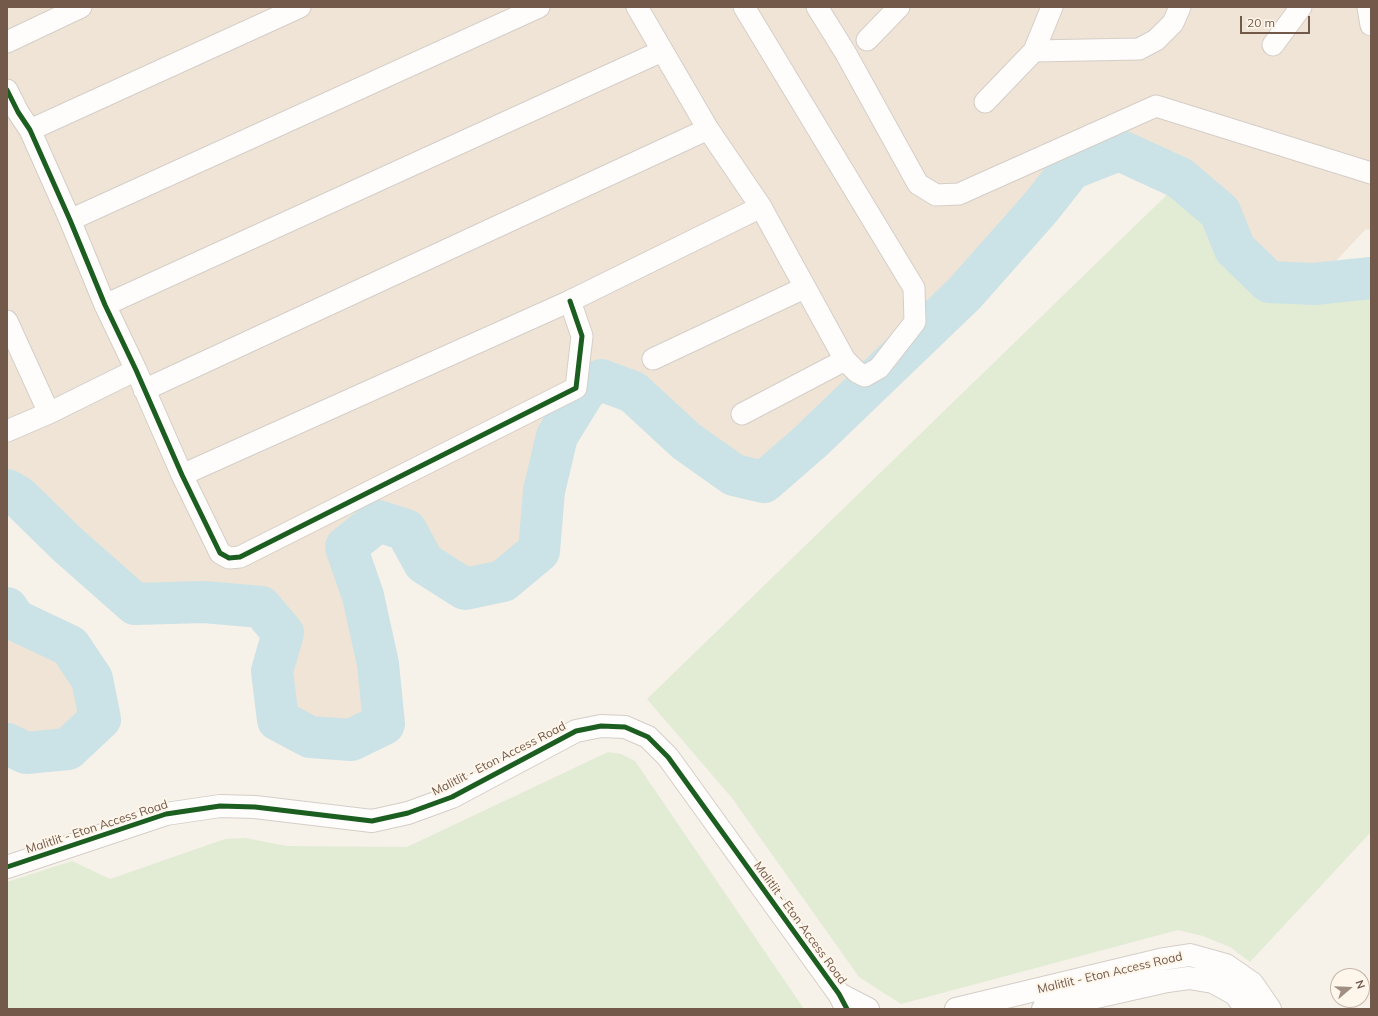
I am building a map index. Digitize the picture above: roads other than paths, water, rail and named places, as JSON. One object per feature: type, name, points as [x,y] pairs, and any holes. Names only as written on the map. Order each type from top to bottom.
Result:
[{"type":"street","points":[[7,42],[81,7]]},
{"type":"street","points":[[30,130],[300,7]]},
{"type":"street","points":[[70,220],[538,7]]},
{"type":"street","points":[[637,7],[708,128],[761,208],[845,360],[857,372],[865,376],[878,368],[915,322],[914,288],[744,7]]},
{"type":"street","points":[[817,7],[845,52],[918,184],[936,195],[959,194],[1156,106],[1371,173]]},
{"type":"street","points":[[867,40],[899,7]]},
{"type":"street","points":[[985,102],[1034,51],[1052,7]]},
{"type":"street","points":[[1034,51],[1139,49],[1156,40],[1173,23],[1180,7]]},
{"type":"street","points":[[1273,46],[1301,7]]},
{"type":"street","points":[[1368,7],[1371,25]]},
{"type":"street","points":[[105,304],[662,51]]},
{"type":"street","points":[[7,90],[12,115],[30,130],[105,304],[182,475],[220,553],[229,558],[240,557],[576,388],[582,336],[570,301]]},
{"type":"street","points":[[144,390],[708,128]]},
{"type":"street","points":[[182,475],[570,301],[761,208]]},
{"type":"street","points":[[653,359],[804,288]]},
{"type":"street","points":[[7,321],[49,413]]},
{"type":"street","points":[[742,414],[845,360]]},
{"type":"street","points":[[7,431],[49,413],[136,370]]},
{"type":"street","name":"Malitlit - Eton Access Road","points":[[7,867],[166,814],[220,806],[255,807],[372,821],[408,813],[452,797],[576,732],[601,726],[625,727],[648,737],[668,757],[843,1002],[868,1009]]},
{"type":"street","name":"Malitlit - Eton Access Road","points":[[956,1009],[1164,959],[1190,956],[1226,965],[1252,983],[1270,1009]]},
{"type":"street","name":"Malitlit - Eton Access Road","points":[[1043,1009],[1167,980],[1189,978],[1213,982],[1235,994],[1246,1009]]},
{"type":"waterway","points":[[7,490],[19,497],[67,544],[135,604],[204,602],[261,607],[283,633],[272,671],[278,720],[310,737],[351,740],[384,724],[378,664],[363,596],[346,547],[378,521],[406,530],[424,563],[465,589],[503,581],[539,551],[544,491],[557,436],[586,389],[601,380],[633,392],[686,441],[734,475],[764,482],[810,442],[965,293],[1041,207],[1071,169],[1119,150],[1180,178],[1220,212],[1235,249],[1269,282],[1314,284],[1371,278]]},
{"type":"waterway","points":[[7,608],[15,620],[70,646],[92,679],[100,719],[68,749],[26,753],[7,744]]}]
